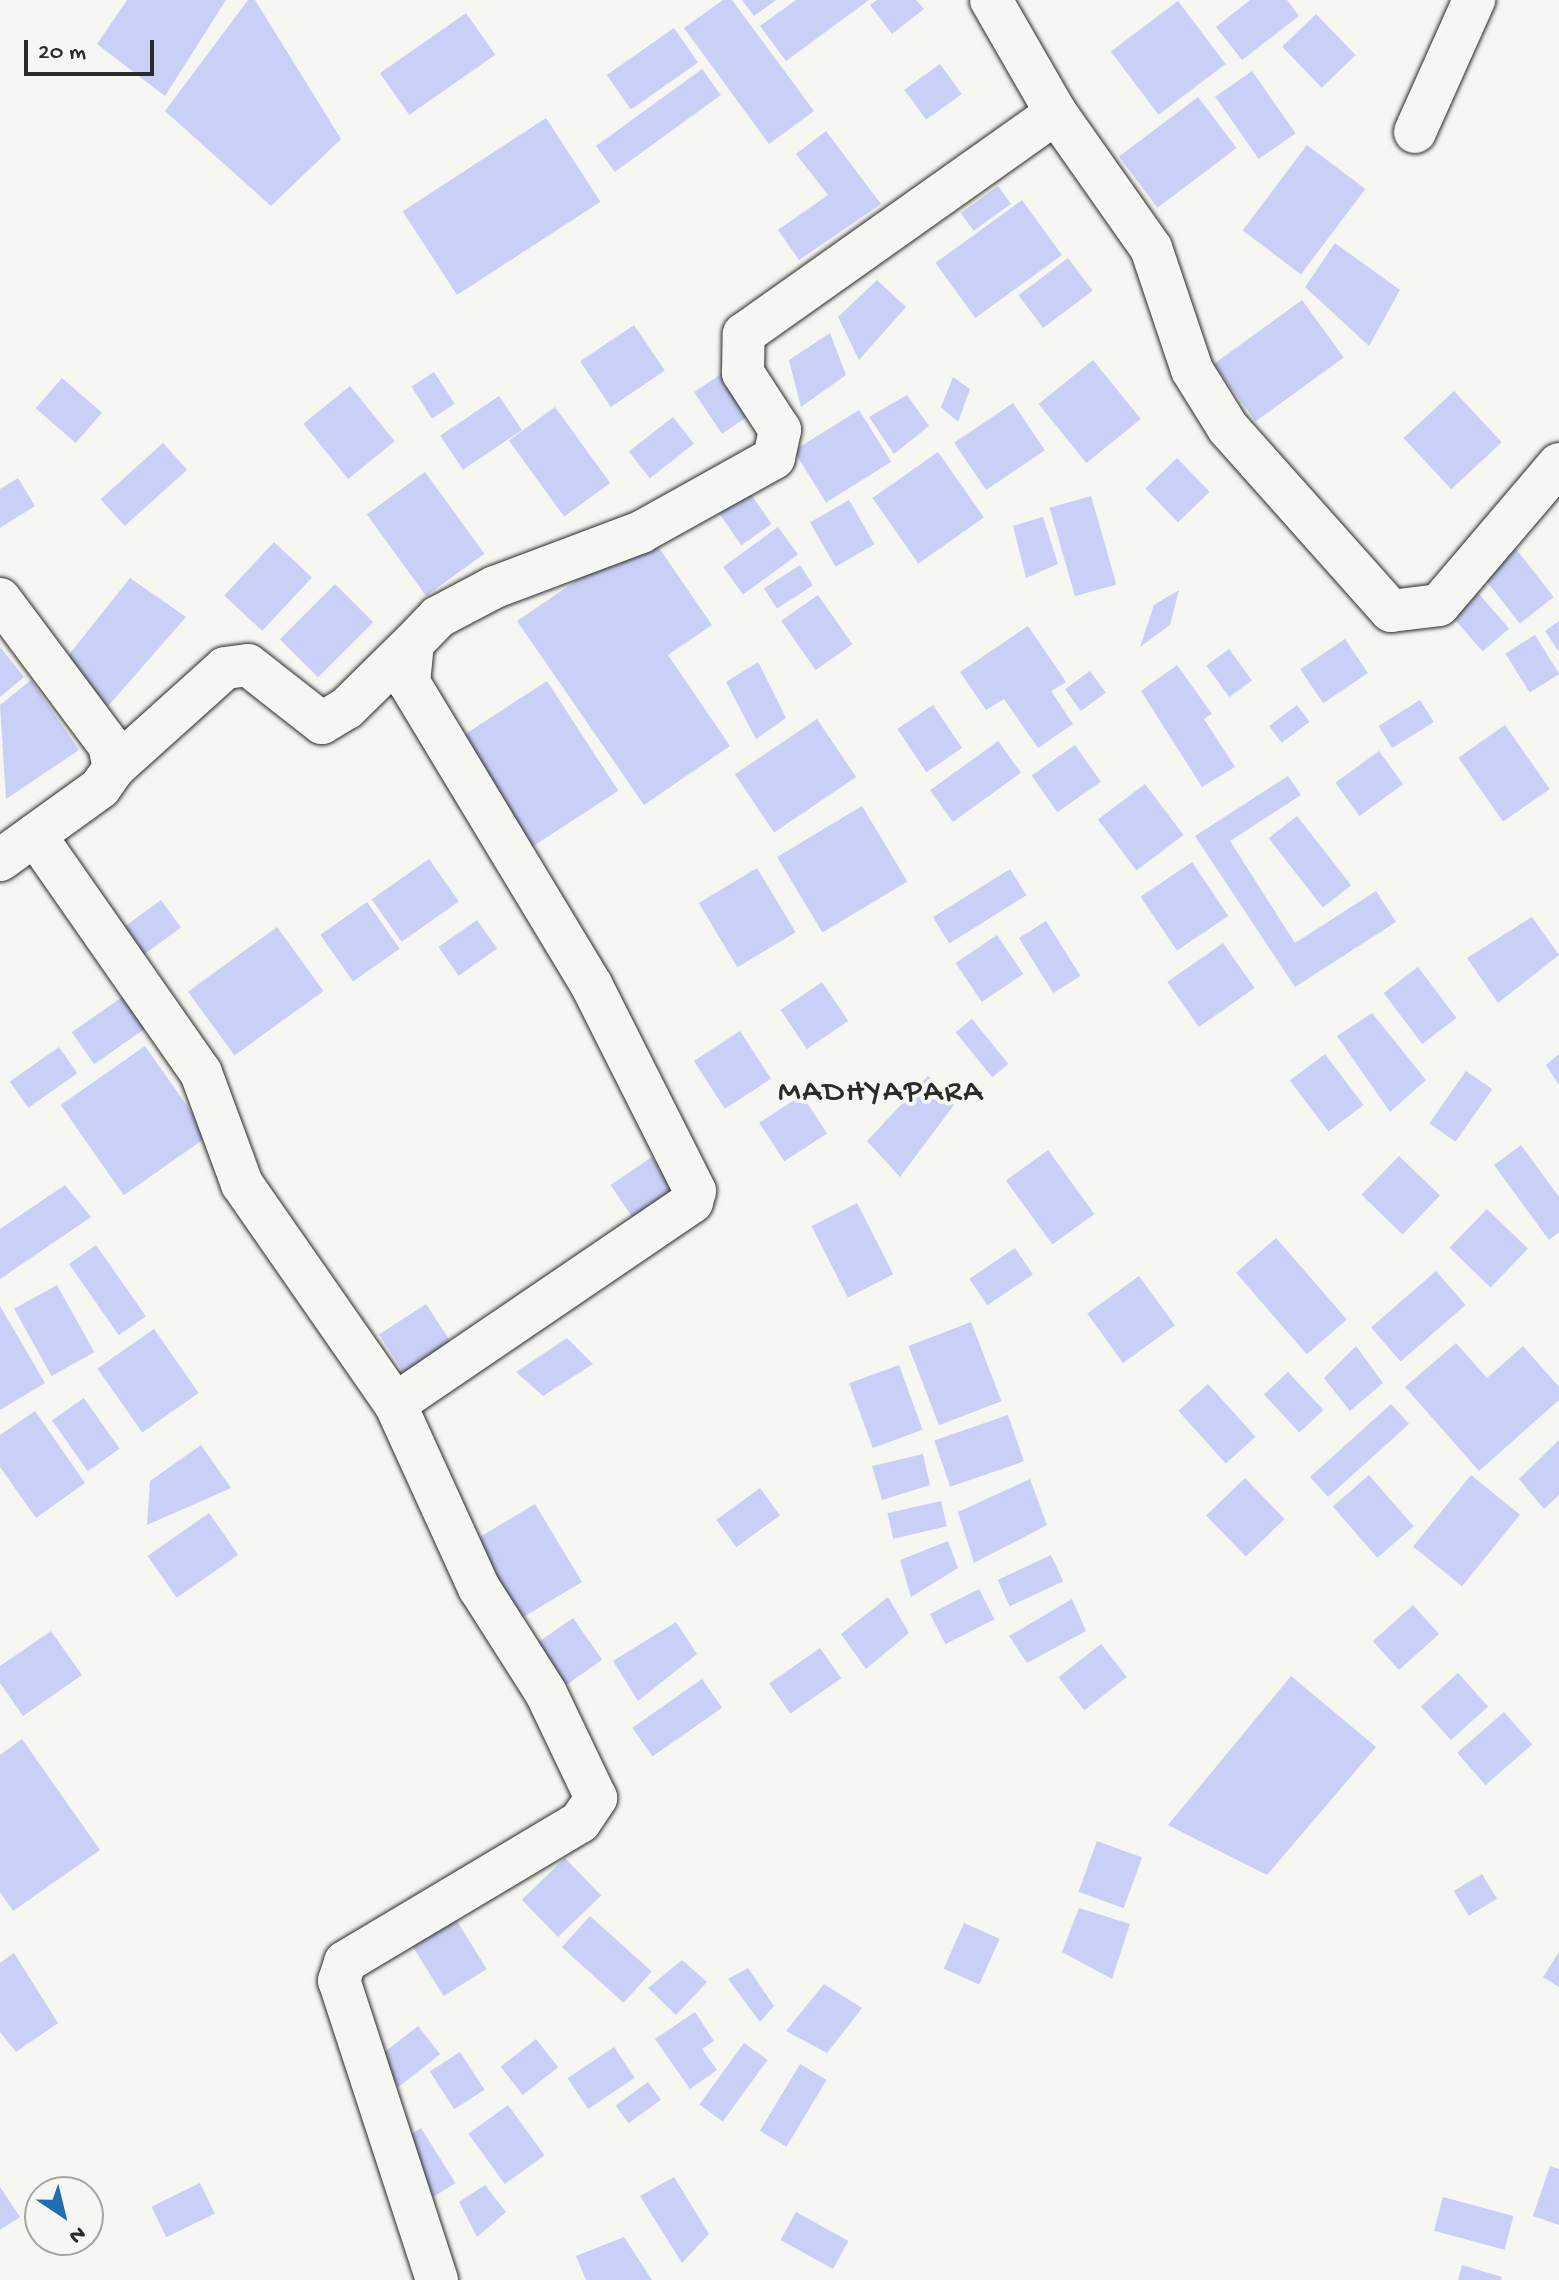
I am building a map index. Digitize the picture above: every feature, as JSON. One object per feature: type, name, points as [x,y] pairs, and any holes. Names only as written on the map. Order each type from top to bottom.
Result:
[{"type":"street","points":[[991,0],[1056,113],[1151,248],[1192,370],[1228,428],[1391,611],[1439,605],[1559,464]]},
{"type":"street","points":[[1415,132],[1474,0]]},
{"type":"street","points":[[0,860],[100,788],[114,768],[225,668],[248,665],[322,723],[347,708],[438,617],[484,593],[641,532],[774,458],[780,430],[743,373],[744,334],[1056,113]]},
{"type":"street","points":[[0,599],[109,745],[114,768]]},
{"type":"street","points":[[395,1404],[692,1202],[695,1191],[592,986],[409,683],[413,643]]},
{"type":"street","points":[[35,835],[201,1073],[242,1184],[395,1404],[479,1588],[546,1693],[596,1798],[580,1822],[345,1962],[339,1981],[437,2280]]},
{"type":"building","points":[[127,0],[226,0],[165,96],[97,44]]},
{"type":"building","points":[[248,0],[255,0],[341,139],[271,206],[165,111]]},
{"type":"building","points":[[723,0],[732,0],[814,111],[769,144],[684,28]]},
{"type":"building","points":[[742,0],[776,0],[754,16]]},
{"type":"building","points":[[796,0],[869,0],[786,61],[760,26]]},
{"type":"building","points":[[877,0],[916,0],[924,9],[892,34],[870,5]]},
{"type":"building","points":[[1250,0],[1287,0],[1299,16],[1242,60],[1216,27]]},
{"type":"building","points":[[1178,1],[1226,64],[1158,115],[1111,52]]},
{"type":"building","points":[[466,13],[495,55],[409,115],[380,73]]},
{"type":"building","points":[[1316,14],[1356,55],[1322,88],[1282,47]]},
{"type":"building","points":[[674,28],[698,62],[631,109],[607,75]]},
{"type":"building","points":[[940,64],[962,94],[926,120],[904,90]]},
{"type":"building","points":[[702,69],[721,95],[615,172],[596,146]]},
{"type":"building","points":[[1252,71],[1296,133],[1259,159],[1215,97]]},
{"type":"building","points":[[1198,97],[1237,148],[1157,208],[1119,157]]},
{"type":"building","points":[[546,118],[600,202],[457,295],[403,211]]},
{"type":"building","points":[[826,131],[881,204],[799,260],[778,230],[828,195],[796,154]]},
{"type":"building","points":[[1307,145],[1365,189],[1301,274],[1243,230]]},
{"type":"building","points":[[998,186],[1011,204],[974,231],[961,213]]},
{"type":"building","points":[[1022,200],[1062,255],[975,318],[935,263]]},
{"type":"building","points":[[1335,243],[1400,290],[1369,346],[1305,287]]},
{"type":"building","points":[[1068,258],[1093,291],[1043,328],[1018,295]]},
{"type":"building","points":[[877,280],[906,307],[859,360],[838,317]]},
{"type":"building","points":[[1302,300],[1344,357],[1256,422],[1214,364]]},
{"type":"building","points":[[634,325],[665,371],[611,407],[580,361]]},
{"type":"building","points":[[830,333],[846,375],[801,407],[789,360]]},
{"type":"building","points":[[1093,360],[1141,419],[1086,463],[1039,404]]},
{"type":"building","points":[[733,366],[761,407],[722,434],[694,392]]},
{"type":"building","points":[[434,372],[455,404],[432,419],[411,387]]},
{"type":"building","points":[[953,377],[970,389],[958,422],[941,407]]},
{"type":"building","points":[[62,378],[102,413],[76,443],[36,408]]},
{"type":"building","points":[[350,386],[395,441],[348,479],[303,424]]},
{"type":"building","points":[[1454,391],[1502,442],[1451,489],[1404,438]]},
{"type":"building","points":[[907,395],[929,426],[894,454],[869,417]]},
{"type":"building","points":[[499,396],[522,430],[463,470],[440,436]]},
{"type":"building","points":[[1013,403],[1045,450],[986,490],[954,443]]},
{"type":"building","points":[[555,407],[610,483],[564,517],[509,441]]},
{"type":"building","points":[[859,410],[891,462],[826,503],[794,451]]},
{"type":"building","points":[[673,417],[694,444],[650,478],[629,451]]},
{"type":"building","points":[[163,443],[187,470],[125,526],[101,499]]},
{"type":"building","points":[[938,452],[984,518],[918,563],[872,498]]},
{"type":"building","points":[[1177,458],[1210,492],[1178,522],[1145,489]]},
{"type":"building","points":[[425,472],[484,554],[426,596],[367,514]]},
{"type":"building","points":[[18,478],[35,506],[0,528],[0,489]]},
{"type":"building","points":[[743,483],[772,524],[741,545],[713,504]]},
{"type":"building","points":[[1091,496],[1116,584],[1075,596],[1050,508]]},
{"type":"building","points":[[849,500],[874,544],[836,567],[810,522]]},
{"type":"building","points":[[1043,517],[1058,564],[1026,578],[1013,526]]},
{"type":"building","points":[[778,527],[798,555],[743,594],[723,567]]},
{"type":"building","points":[[648,532],[712,625],[668,655],[730,746],[644,805],[517,621]]},
{"type":"building","points":[[274,542],[312,577],[262,631],[224,595]]},
{"type":"building","points":[[1513,545],[1554,597],[1520,623],[1479,571]]},
{"type":"building","points":[[800,565],[813,585],[777,609],[764,588]]},
{"type":"building","points":[[130,578],[186,617],[95,721],[56,671]]},
{"type":"building","points":[[335,584],[373,622],[318,677],[280,639]]},
{"type":"building","points":[[1473,587],[1509,629],[1483,651],[1447,610]]},
{"type":"building","points":[[1179,590],[1170,625],[1140,647],[1154,605]]},
{"type":"building","points":[[818,595],[852,644],[816,670],[781,621]]},
{"type":"building","points":[[1559,621],[1559,652],[1545,631]]},
{"type":"building","points":[[1028,626],[1066,682],[1051,691],[1073,724],[1038,748],[1004,699],[986,710],[960,672]]},
{"type":"building","points":[[1535,635],[1559,674],[1530,693],[1505,654]]},
{"type":"building","points":[[1345,639],[1368,673],[1323,703],[1300,669]]},
{"type":"building","points":[[0,647],[24,677],[0,697]]},
{"type":"building","points":[[1229,649],[1252,681],[1229,697],[1206,665]]},
{"type":"building","points":[[758,662],[786,718],[756,739],[726,682]]},
{"type":"building","points":[[1177,665],[1212,714],[1204,719],[1235,767],[1202,787],[1141,691]]},
{"type":"building","points":[[1090,671],[1106,693],[1081,711],[1065,689]]},
{"type":"building","points":[[31,680],[79,750],[6,799],[0,705]]},
{"type":"building","points":[[547,681],[618,791],[531,848],[460,738]]},
{"type":"building","points":[[1420,700],[1434,722],[1392,748],[1378,726]]},
{"type":"building","points":[[933,705],[962,748],[926,772],[897,729]]},
{"type":"building","points":[[1297,705],[1310,722],[1282,743],[1269,726]]},
{"type":"building","points":[[817,719],[856,777],[774,832],[735,774]]},
{"type":"building","points":[[1505,725],[1550,789],[1503,822],[1458,758]]},
{"type":"building","points":[[998,741],[1021,773],[953,822],[930,790]]},
{"type":"building","points":[[1075,745],[1101,782],[1057,812],[1032,775]]},
{"type":"building","points":[[1379,751],[1403,784],[1359,816],[1335,783]]},
{"type":"building","points":[[1288,776],[1301,795],[1230,841],[1295,943],[1376,891],[1396,922],[1295,987],[1195,836]]},
{"type":"building","points":[[1145,784],[1184,835],[1136,871],[1098,820]]},
{"type":"building","points":[[862,806],[907,881],[822,932],[777,857]]},
{"type":"building","points":[[1297,816],[1351,885],[1323,908],[1269,838]]},
{"type":"building","points":[[429,859],[459,902],[401,942],[372,899]]},
{"type":"building","points":[[1192,862],[1228,916],[1177,951],[1141,897]]},
{"type":"building","points":[[757,868],[796,932],[737,967],[699,903]]},
{"type":"building","points":[[1010,869],[1026,895],[949,944],[933,917]]},
{"type":"building","points":[[161,900],[181,928],[143,955],[123,928]]},
{"type":"building","points":[[367,902],[400,949],[353,981],[320,935]]},
{"type":"building","points":[[1532,917],[1559,955],[1498,1003],[1467,958]]},
{"type":"building","points":[[477,920],[497,949],[459,976],[438,947]]},
{"type":"building","points":[[1046,921],[1080,976],[1053,993],[1019,938]]},
{"type":"building","points":[[277,927],[323,991],[234,1056],[188,992]]},
{"type":"building","points":[[997,935],[1023,974],[982,1002],[956,963]]},
{"type":"building","points":[[1223,943],[1255,988],[1199,1027],[1167,982]]},
{"type":"building","points":[[1418,967],[1457,1018],[1422,1044],[1384,993]]},
{"type":"building","points":[[822,982],[848,1021],[807,1049],[781,1010]]},
{"type":"building","points":[[125,995],[147,1027],[94,1064],[72,1032]]},
{"type":"building","points":[[1372,1013],[1426,1080],[1390,1112],[1337,1036]]},
{"type":"building","points":[[972,1019],[1009,1064],[992,1077],[956,1032]]},
{"type":"building","points":[[740,1031],[771,1079],[725,1109],[694,1061]]},
{"type":"building","points":[[145,1046],[208,1136],[124,1195],[61,1105]]},
{"type":"building","points":[[59,1047],[77,1073],[28,1108],[10,1081]]},
{"type":"building","points":[[1325,1054],[1364,1105],[1328,1132],[1290,1080]]},
{"type":"building","points":[[1559,1054],[1559,1085],[1546,1065]]},
{"type":"building","points":[[1466,1071],[1492,1089],[1456,1142],[1429,1123]]},
{"type":"building","points":[[928,1076],[954,1105],[900,1177],[867,1141]]},
{"type":"building","points":[[802,1095],[827,1134],[784,1161],[759,1123]]},
{"type":"building","points":[[1521,1145],[1559,1197],[1559,1232],[1549,1240],[1494,1165]]},
{"type":"building","points":[[1048,1150],[1094,1214],[1052,1244],[1006,1181]]},
{"type":"building","points":[[1399,1156],[1440,1196],[1402,1234],[1361,1195]]},
{"type":"building","points":[[652,1157],[678,1196],[637,1224],[611,1185]]},
{"type":"building","points":[[65,1185],[91,1217],[0,1279],[0,1229]]},
{"type":"building","points":[[857,1203],[893,1274],[848,1297],[812,1226]]},
{"type":"building","points":[[1487,1209],[1528,1249],[1490,1287],[1449,1248]]},
{"type":"building","points":[[1276,1238],[1347,1320],[1307,1354],[1236,1273]]},
{"type":"building","points":[[96,1245],[146,1316],[119,1335],[69,1264]]},
{"type":"building","points":[[1015,1248],[1033,1275],[987,1305],[969,1279]]},
{"type":"building","points":[[1436,1271],[1466,1305],[1401,1361],[1371,1327]]},
{"type":"building","points":[[1139,1276],[1175,1325],[1123,1363],[1087,1314]]},
{"type":"building","points":[[57,1285],[94,1352],[51,1376],[14,1309]]},
{"type":"building","points":[[426,1304],[457,1352],[410,1382],[379,1334]]},
{"type":"building","points":[[0,1306],[45,1383],[0,1410]]},
{"type":"building","points":[[971,1322],[1001,1401],[939,1425],[908,1346]]},
{"type":"building","points":[[154,1329],[199,1393],[142,1432],[97,1369]]},
{"type":"building","points":[[567,1338],[593,1364],[543,1396],[516,1372]]},
{"type":"building","points":[[1456,1343],[1487,1378],[1523,1346],[1559,1387],[1559,1400],[1479,1471],[1405,1387]]},
{"type":"building","points":[[1356,1346],[1383,1383],[1350,1411],[1324,1378]]},
{"type":"building","points":[[899,1365],[923,1430],[873,1448],[849,1383]]},
{"type":"building","points":[[1288,1372],[1323,1410],[1299,1433],[1264,1395]]},
{"type":"building","points":[[1208,1384],[1256,1437],[1226,1464],[1178,1411]]},
{"type":"building","points":[[84,1398],[120,1449],[88,1471],[52,1420]]},
{"type":"building","points":[[1391,1404],[1409,1424],[1328,1497],[1310,1477]]},
{"type":"building","points":[[35,1411],[85,1483],[36,1518],[0,1467],[0,1435]]},
{"type":"building","points":[[1008,1415],[1024,1461],[950,1487],[934,1440]]},
{"type":"building","points":[[1559,1440],[1559,1495],[1544,1509],[1519,1479]]},
{"type":"building","points":[[201,1445],[231,1488],[147,1525],[150,1481]]},
{"type":"building","points":[[923,1454],[930,1485],[882,1500],[872,1466]]},
{"type":"building","points":[[1369,1475],[1414,1526],[1377,1558],[1333,1506]]},
{"type":"building","points":[[1471,1475],[1520,1515],[1462,1586],[1413,1546]]},
{"type":"building","points":[[1245,1478],[1285,1519],[1246,1557],[1206,1516]]},
{"type":"building","points":[[1030,1479],[1047,1525],[974,1563],[958,1512]]},
{"type":"building","points":[[760,1488],[780,1516],[736,1547],[716,1520]]},
{"type":"building","points":[[941,1501],[947,1526],[893,1539],[887,1513]]},
{"type":"building","points":[[535,1504],[582,1582],[522,1618],[475,1540]]},
{"type":"building","points":[[209,1513],[238,1555],[177,1598],[148,1556]]},
{"type":"building","points":[[948,1541],[958,1568],[911,1597],[900,1560]]},
{"type":"building","points":[[1051,1555],[1063,1581],[1010,1606],[998,1580]]},
{"type":"building","points":[[979,1589],[994,1619],[945,1644],[930,1614]]},
{"type":"building","points":[[888,1597],[909,1633],[866,1669],[841,1634]]},
{"type":"building","points":[[1072,1599],[1086,1631],[1027,1663],[1009,1636]]},
{"type":"building","points":[[1413,1605],[1439,1634],[1399,1670],[1373,1641]]},
{"type":"building","points":[[573,1618],[602,1660],[562,1688],[533,1646]]},
{"type":"building","points":[[676,1622],[697,1654],[638,1701],[613,1661]]},
{"type":"building","points":[[51,1631],[82,1675],[23,1716],[0,1683],[0,1666]]},
{"type":"building","points":[[1101,1644],[1127,1677],[1084,1710],[1058,1677]]},
{"type":"building","points":[[820,1648],[841,1678],[790,1714],[769,1684]]},
{"type":"building","points":[[1458,1673],[1488,1706],[1451,1740],[1421,1706]]},
{"type":"building","points":[[1291,1676],[1376,1747],[1267,1875],[1168,1825]]},
{"type":"building","points":[[702,1679],[722,1708],[652,1756],[632,1728]]},
{"type":"building","points":[[1504,1712],[1532,1744],[1485,1785],[1457,1753]]},
{"type":"building","points":[[22,1739],[100,1850],[13,1911],[0,1892],[0,1755]]},
{"type":"building","points":[[1097,1841],[1142,1857],[1124,1908],[1079,1892]]},
{"type":"building","points":[[565,1858],[601,1895],[558,1937],[522,1900]]},
{"type":"building","points":[[1482,1874],[1497,1899],[1469,1916],[1454,1891]]},
{"type":"building","points":[[1079,1908],[1130,1924],[1112,1979],[1062,1952]]},
{"type":"building","points":[[590,1916],[652,1972],[624,2003],[562,1947]]},
{"type":"building","points":[[455,1918],[487,1969],[444,1996],[412,1945]]},
{"type":"building","points":[[964,1923],[1000,1939],[979,1985],[944,1969]]},
{"type":"building","points":[[1559,1952],[1559,1987],[1543,1977]]},
{"type":"building","points":[[14,1953],[58,2023],[16,2052],[0,2032],[0,1963]]},
{"type":"building","points":[[682,1960],[707,1982],[676,2015],[648,1988]]},
{"type":"building","points":[[748,1968],[774,2006],[760,2022],[728,1979]]},
{"type":"building","points":[[824,1984],[862,2008],[827,2053],[786,2031]]},
{"type":"building","points":[[695,2012],[714,2041],[702,2049],[717,2070],[690,2089],[655,2039]]},
{"type":"building","points":[[418,2026],[440,2054],[398,2087],[376,2059]]},
{"type":"building","points":[[536,2039],[558,2067],[523,2095],[501,2067]]},
{"type":"building","points":[[744,2043],[767,2060],[723,2122],[699,2104]]},
{"type":"building","points":[[614,2047],[635,2078],[588,2109],[568,2078]]},
{"type":"building","points":[[460,2052],[485,2090],[454,2109],[430,2072]]},
{"type":"building","points":[[800,2064],[827,2080],[786,2147],[760,2131]]},
{"type":"building","points":[[648,2082],[661,2100],[629,2123],[616,2106]]},
{"type":"building","points":[[508,2105],[544,2155],[505,2184],[468,2134]]},
{"type":"building","points":[[421,2128],[455,2183],[433,2197],[399,2142]]},
{"type":"building","points":[[1550,2166],[1559,2169],[1559,2225],[1533,2216]]},
{"type":"building","points":[[674,2177],[709,2234],[682,2263],[640,2196]]},
{"type":"building","points":[[200,2183],[215,2214],[166,2237],[151,2207]]},
{"type":"building","points":[[485,2185],[506,2212],[477,2237],[459,2202]]},
{"type":"building","points":[[0,2187],[20,2217],[0,2230]]},
{"type":"building","points":[[1443,2197],[1514,2216],[1504,2250],[1434,2231]]},
{"type":"building","points":[[796,2212],[848,2241],[833,2269],[780,2240]]},
{"type":"building","points":[[624,2237],[652,2280],[586,2280],[576,2256]]},
{"type":"building","points":[[1462,2265],[1502,2277],[1501,2280],[1458,2280]]},
{"type":"district","name":"MADHYAPARA","points":[[881,1093]]}]
